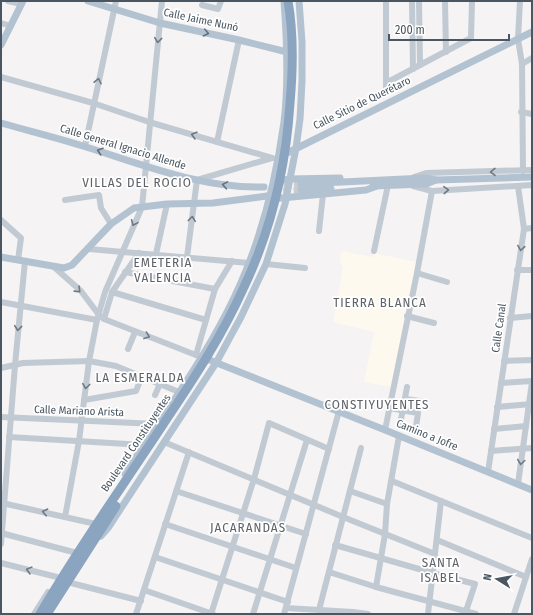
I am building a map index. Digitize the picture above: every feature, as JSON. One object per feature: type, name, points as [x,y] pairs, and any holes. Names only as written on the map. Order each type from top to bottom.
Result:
[{"type":"highway","name":"Boulevard Constituyentes","points":[[81,554],[161,438],[218,350],[240,308],[259,266],[280,203],[286,175],[294,121],[293,42],[288,1]]},
{"type":"highway","name":"Boulevard Constituyentes","points":[[294,1],[298,42],[294,81]]},
{"type":"highway","name":"Boulevard Constituyentes","points":[[47,614],[96,524],[161,438]]},
{"type":"highway","name":"Boulevard Constituyentes","points":[[40,614],[69,576]]},
{"type":"main road","name":"Calle Jaime Nunó","points":[[88,1],[115,5],[160,23],[287,52]]},
{"type":"main road","points":[[109,505],[118,485],[179,392],[199,356],[228,310],[259,237],[273,181],[275,158],[284,122],[287,52],[284,1]]},
{"type":"main road","points":[[161,438],[199,390],[216,363],[241,317],[266,264],[287,198],[300,119],[302,42],[299,1]]},
{"type":"main road","points":[[1,45],[22,2]]},
{"type":"main road","name":"Calle Sitio de Querétaro","points":[[275,158],[532,32]]},
{"type":"main road","name":"Calle General Ignacio Allende","points":[[1,123],[85,146],[145,166],[197,180],[245,188],[264,187]]},
{"type":"main road","points":[[273,181],[291,179],[378,177],[426,184],[436,180],[532,177]]},
{"type":"main road","points":[[394,180],[301,187],[377,186],[409,181]]},
{"type":"main road","points":[[1,257],[54,267],[68,267],[89,249],[111,224],[129,210],[142,207],[167,204],[213,203],[223,205],[268,197],[287,198],[366,190],[377,186]]},
{"type":"main road","name":"Camino a Jofre","points":[[199,356],[532,490]]},
{"type":"street","points":[[8,1],[22,2]]},
{"type":"street","points":[[65,517],[79,441],[89,361],[105,292],[142,207],[149,122],[162,1]]},
{"type":"street","points":[[202,6],[218,10],[220,1]]},
{"type":"street","points":[[386,1],[386,91]]},
{"type":"street","points":[[412,1],[413,69]]},
{"type":"street","points":[[419,1],[420,65]]},
{"type":"street","points":[[446,1],[446,52]]},
{"type":"street","points":[[386,83],[472,38],[472,1]]},
{"type":"street","points":[[520,1],[518,38],[522,64],[523,171]]},
{"type":"street","points":[[85,146],[115,5]]},
{"type":"street","points":[[1,23],[11,26]]},
{"type":"street","points":[[217,142],[239,40]]},
{"type":"street","points":[[522,64],[532,58]]},
{"type":"street","points":[[1,77],[275,158]]},
{"type":"street","points":[[522,112],[532,114]]},
{"type":"street","name":"Calle Sitio de Querétaro","points":[[197,180],[275,158]]},
{"type":"street","points":[[409,181],[426,173],[532,170]]},
{"type":"street","points":[[187,257],[197,180]]},
{"type":"street","points":[[409,181],[432,190],[532,185]]},
{"type":"street","points":[[374,251],[388,185]]},
{"type":"street","name":"Calle Canal","points":[[488,472],[524,229],[518,186]]},
{"type":"street","points":[[385,430],[407,316],[417,273],[432,190]]},
{"type":"street","points":[[319,231],[323,194]]},
{"type":"street","points":[[65,200],[99,195],[101,208],[111,224]]},
{"type":"street","points":[[156,254],[167,204]]},
{"type":"street","points":[[1,220],[21,238],[20,306],[9,437],[4,459],[1,544]]},
{"type":"street","points":[[1,227],[11,229]]},
{"type":"street","points":[[524,229],[532,228]]},
{"type":"street","points":[[89,249],[249,263]]},
{"type":"street","points":[[100,318],[112,292],[139,253]]},
{"type":"street","points":[[1,302],[100,318],[199,356],[206,320],[215,289],[232,261]]},
{"type":"street","points":[[266,264],[305,268]]},
{"type":"street","points":[[54,267],[81,291],[100,318]]},
{"type":"street","points":[[517,270],[532,270]]},
{"type":"street","points":[[125,272],[215,289]]},
{"type":"street","points":[[417,273],[447,282]]},
{"type":"street","points":[[112,292],[206,320]]},
{"type":"street","points":[[407,316],[434,324]]},
{"type":"street","points":[[510,318],[532,316]]},
{"type":"street","points":[[128,349],[135,332]]},
{"type":"street","points":[[504,361],[532,360]]},
{"type":"street","points":[[1,368],[23,363],[89,361],[116,366],[179,392]]},
{"type":"street","points":[[84,400],[136,391],[142,376]]},
{"type":"street","points":[[186,380],[195,382],[199,390]]},
{"type":"street","points":[[501,383],[532,382],[531,404],[522,449],[518,484]]},
{"type":"street","points":[[156,394],[160,384]]},
{"type":"street","points":[[400,425],[407,387]]},
{"type":"street","points":[[405,399],[420,401]]},
{"type":"street","points":[[497,407],[531,404]]},
{"type":"street","points":[[389,408],[418,413],[416,427]]},
{"type":"street","points":[[286,608],[339,412]]},
{"type":"street","name":"Calle Mariano Arista","points":[[1,417],[157,424]]},
{"type":"street","points":[[144,590],[212,614],[254,479],[269,424],[329,449]]},
{"type":"street","points":[[494,429],[526,426]]},
{"type":"street","points":[[376,587],[385,534],[387,504],[399,436]]},
{"type":"street","points":[[9,437],[144,445]]},
{"type":"street","points":[[161,438],[189,452],[290,495],[435,554]]},
{"type":"street","points":[[253,614],[307,440]]},
{"type":"street","points":[[319,610],[361,448]]},
{"type":"street","points":[[491,451],[532,448]]},
{"type":"street","points":[[136,614],[189,452]]},
{"type":"street","points":[[392,481],[532,538]]},
{"type":"street","points":[[176,491],[306,534]]},
{"type":"street","points":[[350,491],[387,504]]},
{"type":"street","points":[[428,614],[441,501]]},
{"type":"street","points":[[3,503],[96,524]]},
{"type":"street","points":[[165,524],[296,568]]},
{"type":"street","points":[[2,533],[81,554]]},
{"type":"street","points":[[437,540],[526,577]]},
{"type":"street","points":[[335,545],[475,584],[466,611]]},
{"type":"street","points":[[155,557],[260,593],[286,608],[368,614]]},
{"type":"street","points":[[514,614],[532,559]]},
{"type":"street","points":[[1,563],[57,577],[69,576],[141,601]]},
{"type":"street","points":[[329,572],[376,587],[430,600],[476,614]]},
{"type":"street","points":[[51,614],[69,576]]},
{"type":"street","points":[[34,614],[57,577]]},
{"type":"shaded area","points":[[341,251],[373,257],[374,253],[416,262],[391,387],[364,382],[374,332],[333,322],[343,268],[340,262]]},
{"type":"tunnel","points":[[273,186],[301,184]]},
{"type":"tunnel","points":[[273,194],[301,190]]},
{"type":"district","name":"VILLAS DEL ROCIO","points":[[137,182]]},
{"type":"district","name":"EMETERIA VALENCIA","points":[[163,270]]},
{"type":"district","name":"TIERRA BLANCA","points":[[380,302]]},
{"type":"district","name":"LA ESMERALDA","points":[[140,377]]},
{"type":"district","name":"CONSTIYUYENTES","points":[[377,404]]},
{"type":"district","name":"JACARANDAS","points":[[248,527]]},
{"type":"district","name":"SANTA ISABEL","points":[[441,570]]}]
